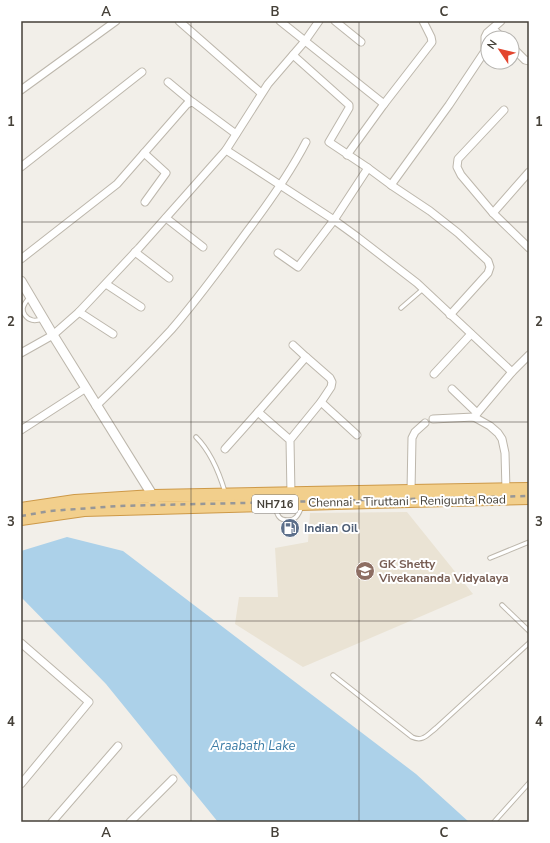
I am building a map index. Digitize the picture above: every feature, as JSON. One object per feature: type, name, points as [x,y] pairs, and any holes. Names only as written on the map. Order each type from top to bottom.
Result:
[{"type":"highway","name":"Chennai - Tiruttani - Renigunta Road","points":[[21,519],[84,510],[226,495],[529,489]]},
{"type":"highway","name":"Chennai - Tiruttani - Renigunta Road","points":[[21,509],[75,502],[304,504],[529,498]]},
{"type":"street","points":[[21,90],[116,21]]},
{"type":"street","points":[[179,21],[261,93]]},
{"type":"street","points":[[280,21],[384,104]]},
{"type":"street","points":[[21,353],[53,335],[79,312],[166,218],[226,150],[261,93],[320,21]]},
{"type":"street","points":[[335,21],[361,42]]},
{"type":"street","points":[[347,155],[432,42],[423,21]]},
{"type":"street","points":[[391,185],[449,105],[485,51],[487,33],[501,21]]},
{"type":"street","points":[[293,55],[349,105],[350,108],[330,142],[430,211],[458,233],[488,261],[490,267],[488,273],[450,315]]},
{"type":"street","points":[[520,55],[525,60],[529,61]]},
{"type":"street","points":[[21,167],[142,72]]},
{"type":"street","points":[[168,82],[192,102],[236,134]]},
{"type":"street","points":[[21,259],[117,184],[183,108],[192,102]]},
{"type":"street","points":[[504,110],[458,159],[457,167],[461,175],[493,213],[528,243]]},
{"type":"street","points":[[96,406],[140,363],[172,329],[197,299],[281,185],[306,142]]},
{"type":"street","points":[[226,150],[334,220],[405,274],[512,372]]},
{"type":"street","points":[[144,153],[166,173],[145,202]]},
{"type":"street","points":[[278,253],[298,267],[334,220],[368,168]]},
{"type":"street","points":[[493,213],[529,172]]},
{"type":"street","points":[[166,218],[203,247]]},
{"type":"street","points":[[135,252],[168,278]]},
{"type":"street","points":[[21,281],[153,502]]},
{"type":"street","points":[[106,284],[141,307]]},
{"type":"street","points":[[79,312],[113,334]]},
{"type":"street","points":[[434,374],[471,334]]},
{"type":"street","points":[[291,494],[290,440],[321,402],[331,387],[332,382],[330,378],[294,345]]},
{"type":"street","points":[[433,419],[476,415],[512,372],[529,355]]},
{"type":"street","points":[[225,449],[306,357]]},
{"type":"street","points":[[21,430],[86,388]]},
{"type":"street","points":[[452,389],[476,415],[498,433],[502,439],[505,453],[506,490]]},
{"type":"street","points":[[321,402],[357,435]]},
{"type":"street","points":[[258,412],[290,440]]},
{"type":"street","points":[[411,491],[412,438],[415,432],[425,423]]},
{"type":"street","points":[[21,643],[89,702],[21,784]]},
{"type":"street","points":[[52,822],[118,746]]},
{"type":"street","points":[[130,822],[173,779]]},
{"type":"lane","points":[[401,308],[423,289]]},
{"type":"lane","points":[[30,297],[25,304],[23,312],[31,320],[35,321],[43,319]]},
{"type":"lane","points":[[196,437],[204,445],[215,463],[226,495]]},
{"type":"lane","points":[[274,504],[277,516],[281,520],[287,521],[296,518],[304,504]]},
{"type":"lane","points":[[490,558],[529,542]]},
{"type":"lane","points":[[502,605],[529,630]]},
{"type":"lane","points":[[333,675],[412,737],[422,739],[529,643]]},
{"type":"lane","points":[[494,822],[529,783]]},
{"type":"shaded area","name":"GK Shetty Vivekananda Vidyalaya","points":[[407,512],[473,594],[303,667],[235,624],[239,597],[278,597],[275,548],[308,542],[310,513]]},
{"type":"water","name":"Araabath Lake","points":[[67,537],[123,551],[416,774],[469,822],[218,822],[106,684],[21,597],[21,551]]},
{"type":"railway","points":[[21,516],[50,511],[118,506],[529,496]]},
{"type":"place","name":"Indian Oil","points":[[290,528]]},
{"type":"place","name":"GK Shetty Vivekananda Vidyalaya","points":[[365,571]]}]
